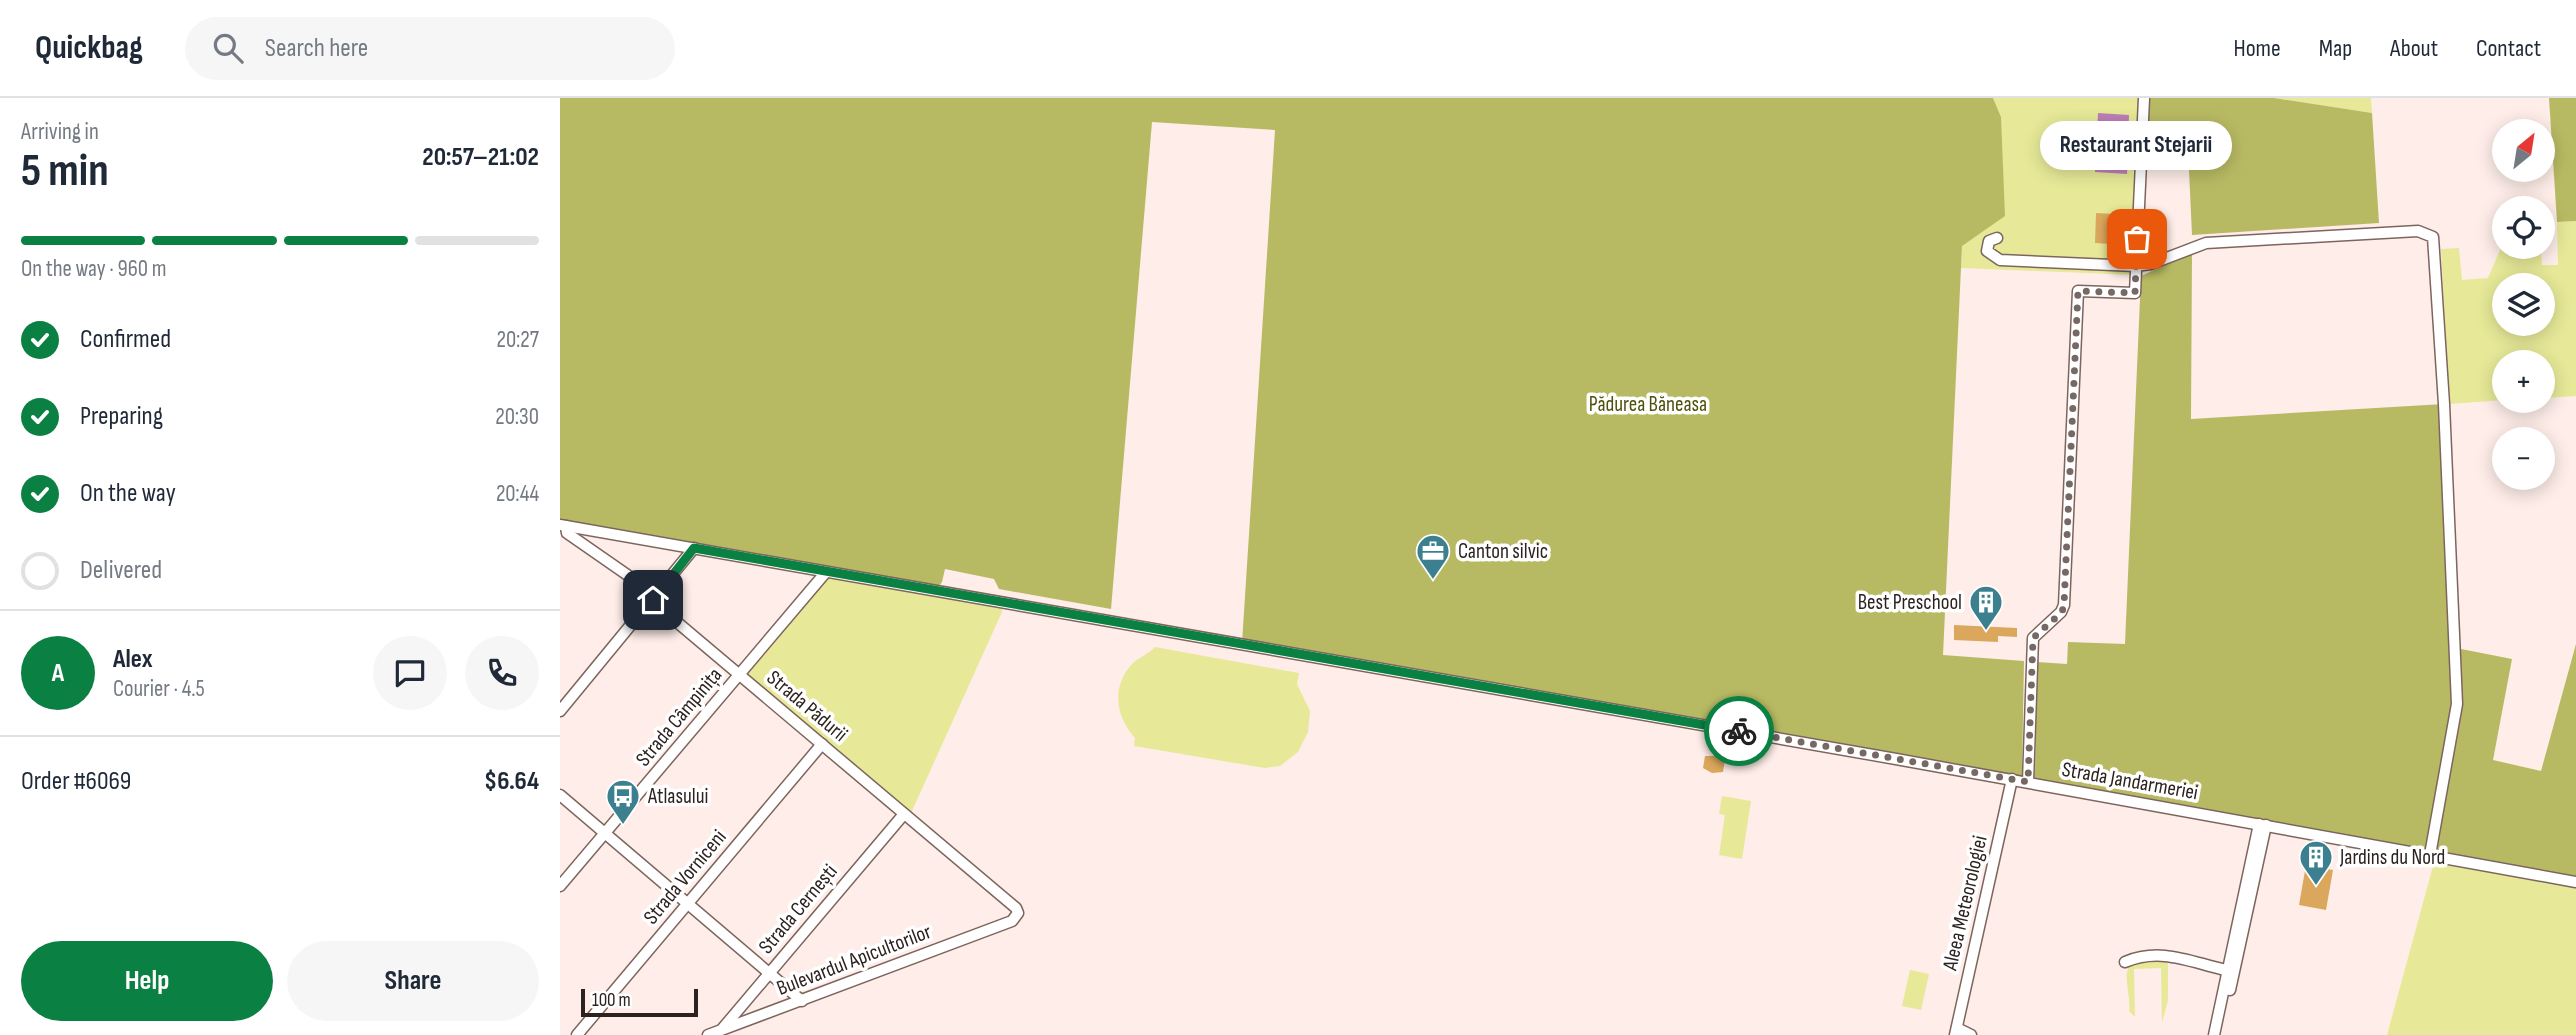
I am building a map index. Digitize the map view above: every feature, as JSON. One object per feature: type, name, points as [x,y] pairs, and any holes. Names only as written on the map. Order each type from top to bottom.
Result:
[{"type":"street","points":[[2028,782],[2033,638],[2062,612],[2064,605],[2078,291],[2135,293],[2144,98]]},
{"type":"street","points":[[1997,238],[1989,241],[1987,251],[2000,260],[2135,266],[2151,264],[2206,243],[2418,231],[2432,237],[2444,404],[2457,704],[2430,855]]},
{"type":"street","name":"Strada Jandarmeriei","points":[[562,528],[694,548],[2012,779],[2576,882]]},
{"type":"street","name":"Strada Pădurii","points":[[562,528],[649,590],[653,600],[1016,908],[1018,913],[1012,921]]},
{"type":"street","points":[[560,710],[694,548]]},
{"type":"street","name":"Strada Câmpinița","points":[[560,887],[827,572]]},
{"type":"street","name":"Strada Vorniceni","points":[[577,1035],[822,744]]},
{"type":"street","name":"Aleea Meteorologiei","points":[[1956,1031],[2012,779]]},
{"type":"street","points":[[560,795],[802,1000]]},
{"type":"street","name":"Strada Cernești","points":[[723,1029],[904,814]]},
{"type":"street","points":[[2214,1035],[2226,970],[2263,825]]},
{"type":"street","points":[[2220,1035],[2263,825]]},
{"type":"street","name":"Bulevardul Apicultorilor","points":[[708,1035],[1012,921]]},
{"type":"street","points":[[2125,962],[2144,955],[2162,954],[2226,970]]},
{"type":"street","points":[[1956,1031],[1971,1035]]},
{"type":"green space","name":"Pădurea Băneasa","points":[[560,98],[1993,98],[2001,117],[2005,216],[1962,246],[1943,655],[2024,661],[2022,772],[2035,773],[2037,662],[2067,664],[2068,642],[2125,644],[2141,276],[2192,253],[2191,419],[2444,404],[2456,648],[2512,659],[2493,760],[2541,771],[2576,644],[2576,882],[1242,643],[1275,130],[1152,122],[1111,609],[999,589],[994,579],[945,569],[937,589],[560,525]]},
{"type":"green space","points":[[1993,98],[2138,98],[2135,275],[1961,268],[1962,246],[2001,117]]},
{"type":"green space","points":[[2149,98],[2274,98],[2372,113],[2379,223],[2192,235],[2187,127],[2148,127]]},
{"type":"green space","points":[[2274,98],[2371,98],[2372,113]]},
{"type":"green space","points":[[2549,98],[2576,98],[2576,221],[2557,222],[2555,119],[2550,119]]},
{"type":"green space","points":[[2576,221],[2576,396],[2555,397],[2555,350],[2492,350],[2492,401],[2449,404],[2441,249],[2459,248],[2462,280],[2488,278],[2496,259],[2542,259],[2542,265],[2558,265],[2557,222]]},
{"type":"green space","points":[[826,572],[1001,601],[1002,612],[912,811],[904,814],[740,674]]},
{"type":"green space","points":[[1155,647],[1299,673],[1297,684],[1310,711],[1308,732],[1298,752],[1280,766],[1265,768],[1134,746],[1135,738],[1123,720],[1118,701],[1121,681],[1133,663]]},
{"type":"green space","points":[[1722,796],[1751,801],[1742,859],[1719,855],[1725,815],[1719,814]]},
{"type":"green space","points":[[2436,855],[2576,882],[2576,1035],[2387,1035]]},
{"type":"green space","points":[[2166,960],[2168,963],[2168,1000],[2162,1023],[2161,968],[2134,969],[2135,1017],[2129,1011],[2129,966]]},
{"type":"green space","points":[[1910,970],[1929,974],[1921,1010],[1902,1006]]},
{"type":"shaded area","points":[[2098,113],[2129,115],[2127,174],[2095,172]]},
{"type":"building","points":[[2096,213],[2131,215],[2129,245],[2095,243]]},
{"type":"building","name":"Best Preschool","points":[[1954,625],[2017,628],[2017,637],[1998,636],[1998,642],[1954,640]]},
{"type":"building","points":[[1705,756],[1718,756],[1725,760],[1723,772],[1712,773],[1703,768]]},
{"type":"building","name":"Jardins du Nord","points":[[2306,865],[2333,870],[2326,910],[2299,905]]},
{"type":"way so far","points":[[1739,731],[2028,782],[2033,638],[2062,612],[2064,605],[2078,291],[2135,293],[2137,239]]},
{"type":"place","name":"Restaurant Stejarii","points":[[2137,239]]},
{"type":"place","name":"Canton silvic","points":[[1433,581]]},
{"type":"place","name":"Best Preschool","points":[[1986,632]]},
{"type":"place","name":"Atlasului","points":[[623,826]]},
{"type":"place","name":"Jardins du Nord","points":[[2316,887]]},
{"type":"route","points":[[653,600],[694,548],[1739,731]]}]
